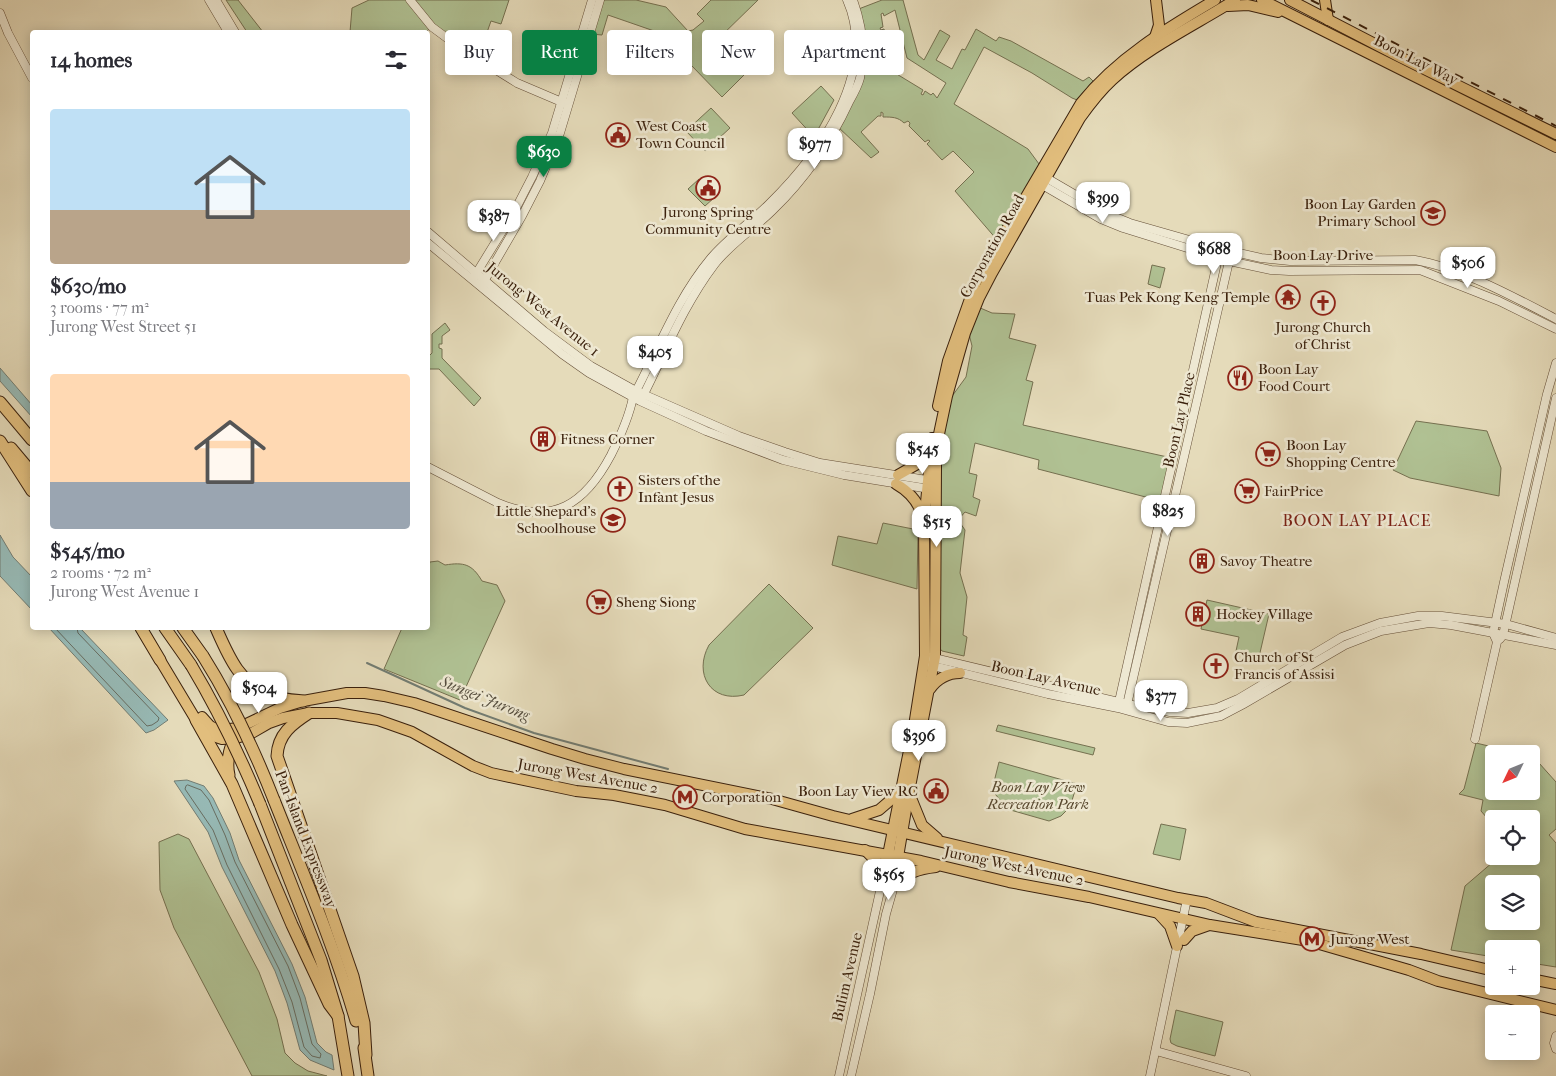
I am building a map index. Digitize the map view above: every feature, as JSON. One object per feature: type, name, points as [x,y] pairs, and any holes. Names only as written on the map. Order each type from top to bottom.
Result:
[{"type":"highway","points":[[0,402],[30,438]]},
{"type":"highway","points":[[0,436],[30,471]]},
{"type":"highway","points":[[0,441],[30,488]]},
{"type":"highway","points":[[142,630],[160,660]]},
{"type":"highway","name":"Pan-Island Expressway","points":[[165,630],[191,665],[211,699],[230,735],[260,804],[321,960],[338,1016],[348,1076]]},
{"type":"highway","name":"Pan-Island Expressway","points":[[184,630],[226,692],[245,730],[274,800],[344,981],[366,1055],[368,1076]]},
{"type":"highway","points":[[217,630],[231,662],[242,677],[253,687],[270,696],[303,702]]},
{"type":"highway","points":[[310,713],[285,731],[278,745],[277,756],[353,976],[364,1023],[366,1055]]},
{"type":"highway","points":[[196,720],[232,784],[292,925],[330,1006],[338,1016]]},
{"type":"highway","points":[[232,784],[228,769],[228,759],[238,728]]},
{"type":"main road","points":[[1155,36],[1159,25],[1156,0]]},
{"type":"main road","name":"Corporation Road","points":[[893,856],[930,661],[924,524],[947,396],[965,333],[979,298],[1041,180],[1080,111],[1099,82],[1116,66],[1155,36],[1215,0]]},
{"type":"main road","name":"Corporation Road","points":[[1080,111],[1131,65],[1182,31],[1235,0]]},
{"type":"main road","name":"Boon Lay Way","points":[[1262,0],[1556,147]]},
{"type":"main road","name":"Boon Lay Way","points":[[1290,0],[1556,134]]},
{"type":"main road","points":[[1325,0],[1328,20]]},
{"type":"main road","points":[[1224,6],[1248,5],[1290,14]]},
{"type":"main road","name":"Corporation Road","points":[[904,792],[930,690],[930,452],[942,385],[962,317],[976,282],[1041,180]]},
{"type":"main road","points":[[924,524],[923,515],[916,500],[897,479],[920,463],[930,452]]},
{"type":"main road","name":"Jurong West Avenue 2","points":[[142,630],[154,639],[204,720],[216,729],[238,728],[280,708],[303,702],[347,693],[365,692],[414,703],[552,750],[624,769],[772,799],[897,832],[1206,902],[1256,922],[1420,954],[1485,969]]},
{"type":"main road","points":[[160,660],[196,720],[205,731],[222,739],[233,739]]},
{"type":"main road","points":[[930,690],[935,682],[950,673],[960,673]]},
{"type":"main road","name":"Jurong West Avenue 2","points":[[233,739],[250,734],[269,723],[283,718],[310,713],[337,713],[383,721],[412,732],[491,774],[576,791],[614,795],[664,805],[745,829],[864,849],[1210,925],[1309,941],[1409,970],[1438,981],[1556,1010]]},
{"type":"main road","points":[[849,819],[872,814],[904,792],[922,825],[934,837],[947,843]]},
{"type":"main road","points":[[864,849],[878,863],[881,886]]},
{"type":"main road","points":[[894,886],[905,875],[917,870],[944,867]]},
{"type":"main road","points":[[1158,914],[1170,926],[1180,943],[1192,931],[1210,925]]},
{"type":"main road","points":[[1540,981],[1556,984]]},
{"type":"street","points":[[209,0],[227,30]]},
{"type":"street","points":[[216,0],[234,30]]},
{"type":"street","points":[[410,0],[432,27],[459,47],[517,83],[564,103]]},
{"type":"street","points":[[482,283],[522,216],[540,181],[560,133],[564,103],[592,0]]},
{"type":"street","points":[[475,276],[514,212],[532,177],[564,103],[600,0]]},
{"type":"street","points":[[638,396],[673,316],[688,290],[710,259],[722,246],[769,204],[798,174],[823,139],[838,111],[853,74],[856,54],[856,32],[847,0]]},
{"type":"street","points":[[430,468],[510,508],[531,512],[558,509],[580,497],[589,489],[612,452],[630,410],[679,320],[708,273],[727,250],[774,209],[802,179],[838,126],[860,80],[863,50],[862,31],[853,0]]},
{"type":"street","points":[[0,13],[8,33],[30,74]]},
{"type":"street","name":"Boon Lay Drive","points":[[1041,180],[1110,215],[1166,234],[1261,258],[1290,261],[1415,260],[1432,263],[1556,319]]},
{"type":"street","name":"Boon Lay Drive","points":[[1041,180],[1110,223],[1218,258],[1271,270],[1420,270],[1499,301],[1556,329]]},
{"type":"street","name":"Jurong West Avenue 1","points":[[430,234],[562,354],[588,373],[638,396],[784,452],[820,462],[931,485]]},
{"type":"street","name":"Jurong West Avenue 1","points":[[430,244],[475,276]]},
{"type":"street","name":"Boon Lay Place","points":[[1123,706],[1177,445],[1221,249]]},
{"type":"street","name":"Boon Lay Place","points":[[1123,706],[1186,448],[1231,251]]},
{"type":"street","points":[[1324,260],[1323,266],[1326,270]]},
{"type":"street","points":[[1360,260],[1364,263],[1362,270]]},
{"type":"street","points":[[1211,294],[1218,293],[1221,295]]},
{"type":"street","points":[[1531,316],[1535,308]]},
{"type":"street","points":[[1497,642],[1493,633],[1495,623],[1546,394],[1556,363]]},
{"type":"street","points":[[1475,739],[1497,642],[1503,635],[1506,624],[1556,398]]},
{"type":"street","points":[[1177,445],[1181,448],[1186,448]]},
{"type":"street","name":"Boon Lay Avenue","points":[[930,661],[960,673],[1123,706],[1188,714],[1217,708],[1238,699],[1342,637],[1367,626],[1380,623],[1418,616],[1442,616],[1506,624],[1556,638]]},
{"type":"street","name":"Boon Lay Avenue","points":[[930,661],[1123,706],[1168,722],[1186,723],[1221,716],[1345,645],[1381,630],[1428,623],[1451,625],[1556,645]]},
{"type":"street","name":"Bulim Avenue","points":[[851,1076],[886,914],[894,886],[893,856]]},
{"type":"street","name":"Bulim Avenue","points":[[839,1076],[881,886],[893,856]]},
{"type":"street","points":[[1150,1076],[1189,899]]},
{"type":"street","points":[[1556,1036],[1554,1043],[1556,1049]]},
{"type":"street","points":[[1156,1050],[1246,1076]]},
{"type":"green space","points":[[226,0],[238,0],[261,30],[246,30]]},
{"type":"green space","points":[[369,0],[406,0],[429,29],[350,30],[352,8]]},
{"type":"green space","points":[[413,0],[509,0],[501,24],[491,21],[488,30],[445,30],[445,33],[433,24]]},
{"type":"green space","points":[[601,0],[636,0],[666,7],[687,30],[651,30],[608,15],[602,35],[597,35],[597,30],[592,30]]},
{"type":"green space","points":[[711,0],[758,0],[727,30],[702,30],[702,75],[744,75],[722,97],[692,66],[692,30],[704,21],[697,14]]},
{"type":"green space","points":[[882,0],[903,0],[918,55],[924,60],[940,30],[950,36],[936,60],[952,69],[962,49],[965,50],[976,29],[996,41],[999,37],[1011,41],[1083,81],[1089,77],[1093,81],[1077,100],[984,47],[954,104],[1028,149],[1042,168],[998,241],[955,191],[974,172],[953,151],[942,160],[927,144],[930,141],[925,142],[909,126],[910,123],[908,121],[904,123],[895,118],[883,117],[881,112],[881,116],[878,116],[861,132],[879,152],[871,158],[838,127],[860,80],[860,75],[898,75],[923,90],[921,94],[923,95],[925,91],[931,95],[933,93],[937,98],[946,83],[907,58],[904,46],[904,30],[900,30],[895,10],[884,16],[883,13],[881,14],[883,27],[880,28],[881,30],[862,30],[856,10]]},
{"type":"green space","points":[[821,86],[834,100],[814,137],[792,113]]},
{"type":"green space","points":[[711,108],[730,128],[705,151],[686,131]]},
{"type":"green space","points":[[699,179],[715,197],[705,206],[688,189]]},
{"type":"green space","points":[[1152,265],[1165,268],[1160,288],[1148,284]]},
{"type":"green space","points":[[978,307],[992,313],[1015,314],[1009,338],[1036,345],[1026,380],[1033,382],[1023,425],[1172,458],[1161,501],[1038,469],[1039,460],[975,443],[969,473],[977,475],[973,497],[980,500],[976,516],[965,512],[958,520],[965,530],[960,573],[967,597],[963,635],[967,637],[964,656],[942,651],[937,645],[938,470],[945,418],[950,399],[966,377],[972,346],[969,334]]},
{"type":"green space","points":[[445,323],[450,330],[442,336],[442,344],[439,344],[439,348],[442,349],[442,358],[481,398],[474,406],[439,369],[430,369],[432,334]]},
{"type":"green space","points":[[1416,421],[1487,431],[1501,468],[1499,496],[1410,478],[1393,470]]},
{"type":"green space","points":[[883,523],[918,530],[917,589],[832,565],[838,536],[877,544]]},
{"type":"green space","points":[[438,561],[445,565],[462,564],[471,568],[482,581],[497,585],[505,601],[460,700],[384,669],[401,630],[430,630],[430,562]]},
{"type":"green space","points":[[769,584],[813,628],[744,695],[722,695],[708,684],[704,676],[703,666],[709,645]]},
{"type":"green space","points":[[1207,600],[1269,614],[1259,657],[1236,651],[1239,637],[1201,629]]},
{"type":"green space","points":[[998,725],[1095,748],[1093,755],[996,731]]},
{"type":"green space","points":[[1476,743],[1485,745],[1485,800],[1540,800],[1540,764],[1556,782],[1556,829],[1549,835],[1556,843],[1556,967],[1540,964],[1540,940],[1485,940],[1485,956],[1451,950],[1465,886],[1490,865],[1540,865],[1540,810],[1485,810],[1485,816],[1481,811],[1483,800],[1459,794],[1464,789]]},
{"type":"green space","name":"Boon Lay View Recreation Park","points":[[999,762],[1077,784],[1070,807],[1061,816],[1049,821],[1007,809],[992,790]]},
{"type":"green space","points":[[1161,824],[1186,829],[1180,860],[1153,854]]},
{"type":"green space","points":[[178,834],[189,839],[259,972],[277,1019],[285,1053],[295,1063],[308,1071],[327,1076],[252,1076],[174,928],[160,890],[159,842]]},
{"type":"green space","points":[[1176,1010],[1223,1022],[1215,1056],[1171,1043],[1170,1039]]},
{"type":"water","points":[[0,368],[30,403],[30,415],[0,381]]},
{"type":"water","points":[[0,535],[13,557],[30,575],[30,608],[0,576]]},
{"type":"water","points":[[51,630],[82,630],[168,720],[146,733]]},
{"type":"water","points":[[187,780],[204,786],[213,798],[230,833],[239,860],[292,964],[305,997],[317,1043],[332,1055],[334,1070],[310,1060],[300,1050],[287,1003],[275,971],[222,867],[208,832],[174,781]]},
{"type":"waterway","name":"Sungei Jurong","points":[[367,663],[465,708],[534,733],[668,769]]},
{"type":"railway","points":[[1311,0],[1556,126]]},
{"type":"place","name":"West Coast Town Council","points":[[618,135]]},
{"type":"place","name":"Jurong Spring Community Centre","points":[[708,188]]},
{"type":"place","name":"Boon Lay Garden Primary School","points":[[1433,213]]},
{"type":"place","name":"Tuas Pek Kong Keng Temple","points":[[1288,297]]},
{"type":"place","name":"Jurong Church of Christ","points":[[1323,303]]},
{"type":"place","name":"Boon Lay Food Court","points":[[1240,378]]},
{"type":"place","name":"Fitness Corner","points":[[543,439]]},
{"type":"place","name":"Boon Lay Shopping Centre","points":[[1268,454]]},
{"type":"place","name":"Sisters of the Infant Jesus","points":[[620,489]]},
{"type":"place","name":"FairPrice","points":[[1247,491]]},
{"type":"place","name":"Little Shepard's Schoolhouse","points":[[613,520]]},
{"type":"place","name":"Savoy Theatre","points":[[1202,561]]},
{"type":"place","name":"Sheng Siong","points":[[599,602]]},
{"type":"place","name":"Hockey Village","points":[[1198,614]]},
{"type":"place","name":"Church of St Francis of Assisi","points":[[1216,666]]},
{"type":"place","name":"Boon Lay View RC","points":[[936,791]]},
{"type":"place","name":"Corporation","points":[[685,797]]},
{"type":"place","name":"Jurong West","points":[[1312,939]]},
{"type":"district","name":"BOON LAY PLACE","points":[[1357,520]]}]
